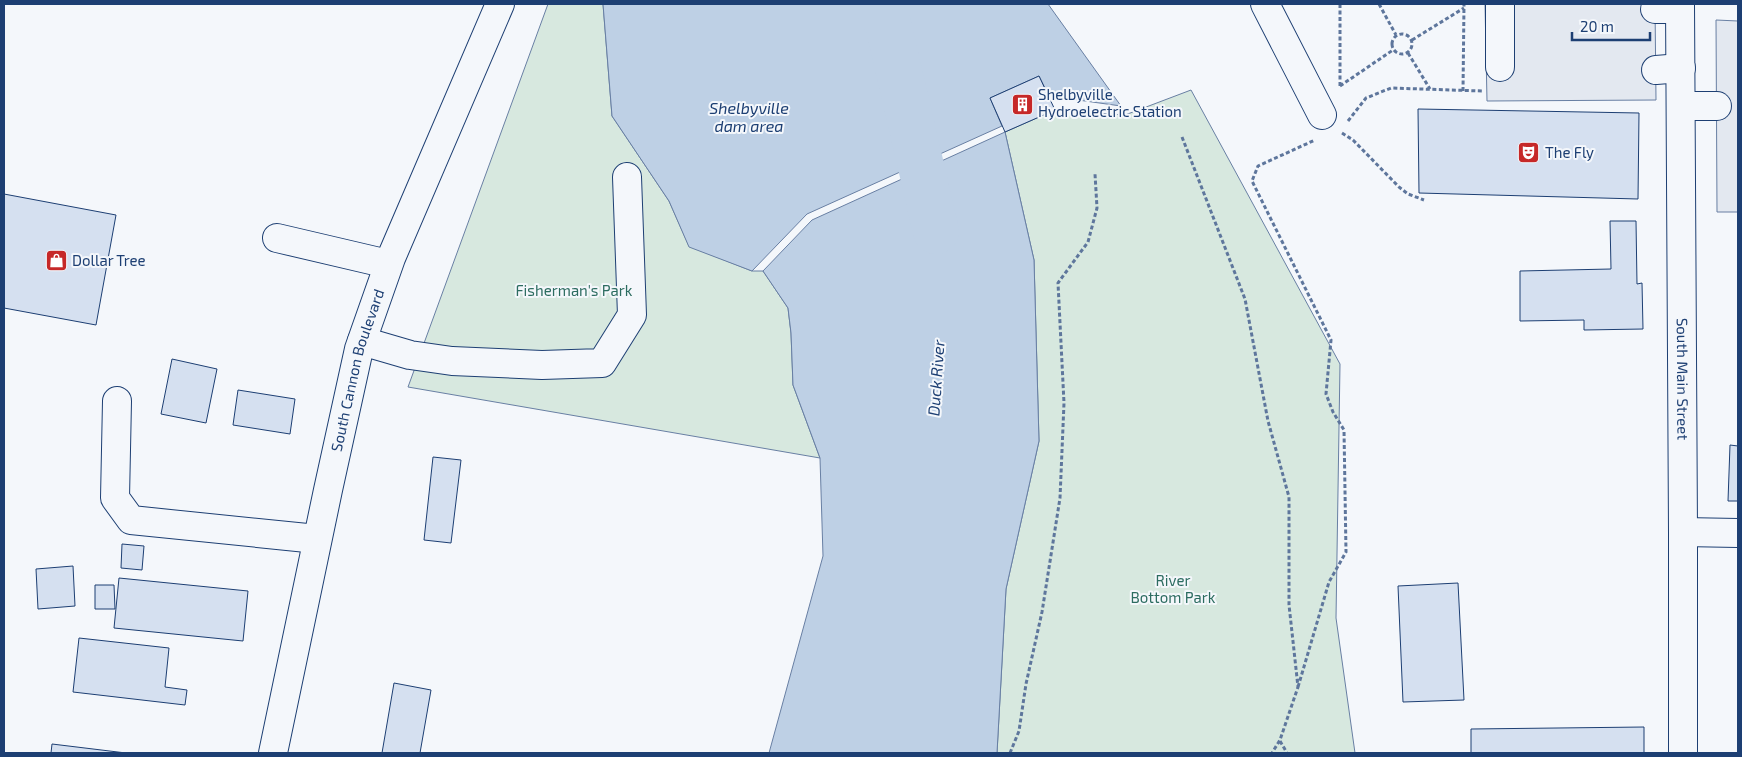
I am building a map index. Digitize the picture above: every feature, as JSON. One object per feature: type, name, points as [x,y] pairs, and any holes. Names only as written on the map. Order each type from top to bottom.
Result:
[{"type":"main road","name":"South Cannon Boulevard","points":[[273,753],[317,539],[362,341],[388,264],[500,4]]},
{"type":"main road","points":[[1265,4],[1331,128]]},
{"type":"main road","points":[[1500,4],[1500,67]]},
{"type":"main road","name":"South Main Street","points":[[1672,7],[1668,69],[1680,106],[1683,753]]},
{"type":"main road","points":[[1680,106],[1717,106]]},
{"type":"main road","points":[[362,341],[410,355],[452,361],[542,365],[602,363],[632,315],[627,177]]},
{"type":"main road","points":[[277,238],[388,264]]},
{"type":"main road","points":[[117,401],[115,498],[131,520],[317,539]]},
{"type":"main road","points":[[1683,532],[1738,533]]},
{"type":"path","points":[[1340,4],[1340,95]]},
{"type":"path","points":[[1379,4],[1396,35]]},
{"type":"path","points":[[1412,40],[1464,6]]},
{"type":"path","points":[[1463,91],[1464,6]]},
{"type":"path","points":[[1403,34],[1412,40],[1412,47],[1408,52],[1398,54],[1393,50],[1392,40],[1396,35],[1403,34]]},
{"type":"path","points":[[1340,86],[1393,50]]},
{"type":"path","points":[[1408,52],[1430,89]]},
{"type":"path","points":[[1272,753],[1280,740],[1298,687],[1329,582],[1346,552],[1344,430],[1333,412],[1326,394],[1331,340],[1252,181],[1258,166],[1331,128],[1366,98],[1391,88],[1482,91]]},
{"type":"path","points":[[1331,128],[1340,131],[1353,140],[1408,194],[1424,200]]},
{"type":"path","points":[[1182,137],[1245,299],[1268,420],[1289,497],[1289,605],[1298,687]]},
{"type":"path","points":[[1010,753],[1019,731],[1026,684],[1042,612],[1060,498],[1064,403],[1058,282],[1088,242],[1098,208],[1094,174]]},
{"type":"path","points":[[1280,740],[1287,753]]},
{"type":"green space","name":"Fisherman's Park","points":[[548,4],[603,4],[612,116],[669,201],[689,246],[752,271],[763,271],[788,308],[793,385],[820,458],[408,387]]},
{"type":"green space","name":"River Bottom Park","points":[[1191,90],[1340,364],[1336,618],[1355,753],[997,753],[1006,589],[1039,441],[1034,260],[1005,132],[1055,110],[1125,115]]},
{"type":"shaded area","points":[[1485,4],[1655,4],[1656,100],[1487,101]]},
{"type":"shaded area","points":[[1716,20],[1738,21],[1738,212],[1717,212]]},
{"type":"water","name":"Shelbyville dam area","points":[[603,4],[1048,4],[1121,106],[1049,96],[1039,76],[990,98],[1002,126],[807,214],[752,271],[689,247],[669,201],[612,116]]},
{"type":"water","points":[[1005,132],[1034,260],[1039,441],[1006,589],[997,753],[769,753],[823,556],[820,458],[793,385],[788,308],[763,271],[812,220]]},
{"type":"building","name":"Shelbyville Hydroelectric Station","points":[[1039,76],[1055,110],[1005,132],[990,98]]},
{"type":"building","name":"The Fly","points":[[1418,109],[1639,113],[1638,199],[1419,193]]},
{"type":"building","name":"Dollar Tree","points":[[4,194],[116,215],[96,325],[4,308]]},
{"type":"building","points":[[1610,221],[1636,221],[1637,284],[1642,283],[1643,329],[1584,330],[1584,320],[1520,321],[1520,271],[1611,269]]},
{"type":"building","points":[[172,359],[217,369],[206,423],[161,414]]},
{"type":"building","points":[[238,390],[295,399],[290,434],[233,425]]},
{"type":"building","points":[[1730,445],[1738,446],[1738,501],[1728,501]]},
{"type":"building","points":[[433,457],[461,460],[451,543],[424,540]]},
{"type":"building","points":[[122,544],[144,546],[142,570],[121,568]]},
{"type":"building","points":[[73,566],[75,606],[38,609],[36,569]]},
{"type":"building","points":[[119,578],[248,591],[243,641],[114,628]]},
{"type":"building","points":[[1458,583],[1464,700],[1403,702],[1398,586]]},
{"type":"building","points":[[95,585],[114,585],[115,609],[95,609]]},
{"type":"building","points":[[79,638],[169,648],[165,687],[187,690],[185,705],[73,692]]},
{"type":"building","points":[[394,683],[431,690],[420,753],[382,753]]},
{"type":"building","points":[[1644,727],[1644,753],[1471,753],[1471,729]]},
{"type":"building","points":[[52,744],[126,753],[51,753]]},
{"type":"waterway","name":"Duck River","points":[[876,4],[888,24],[936,231]]},
{"type":"place","name":"Shelbyville Hydroelectric Station","points":[[1022,104]]},
{"type":"place","name":"The Fly","points":[[1529,153]]},
{"type":"place","name":"Dollar Tree","points":[[56,261]]}]
